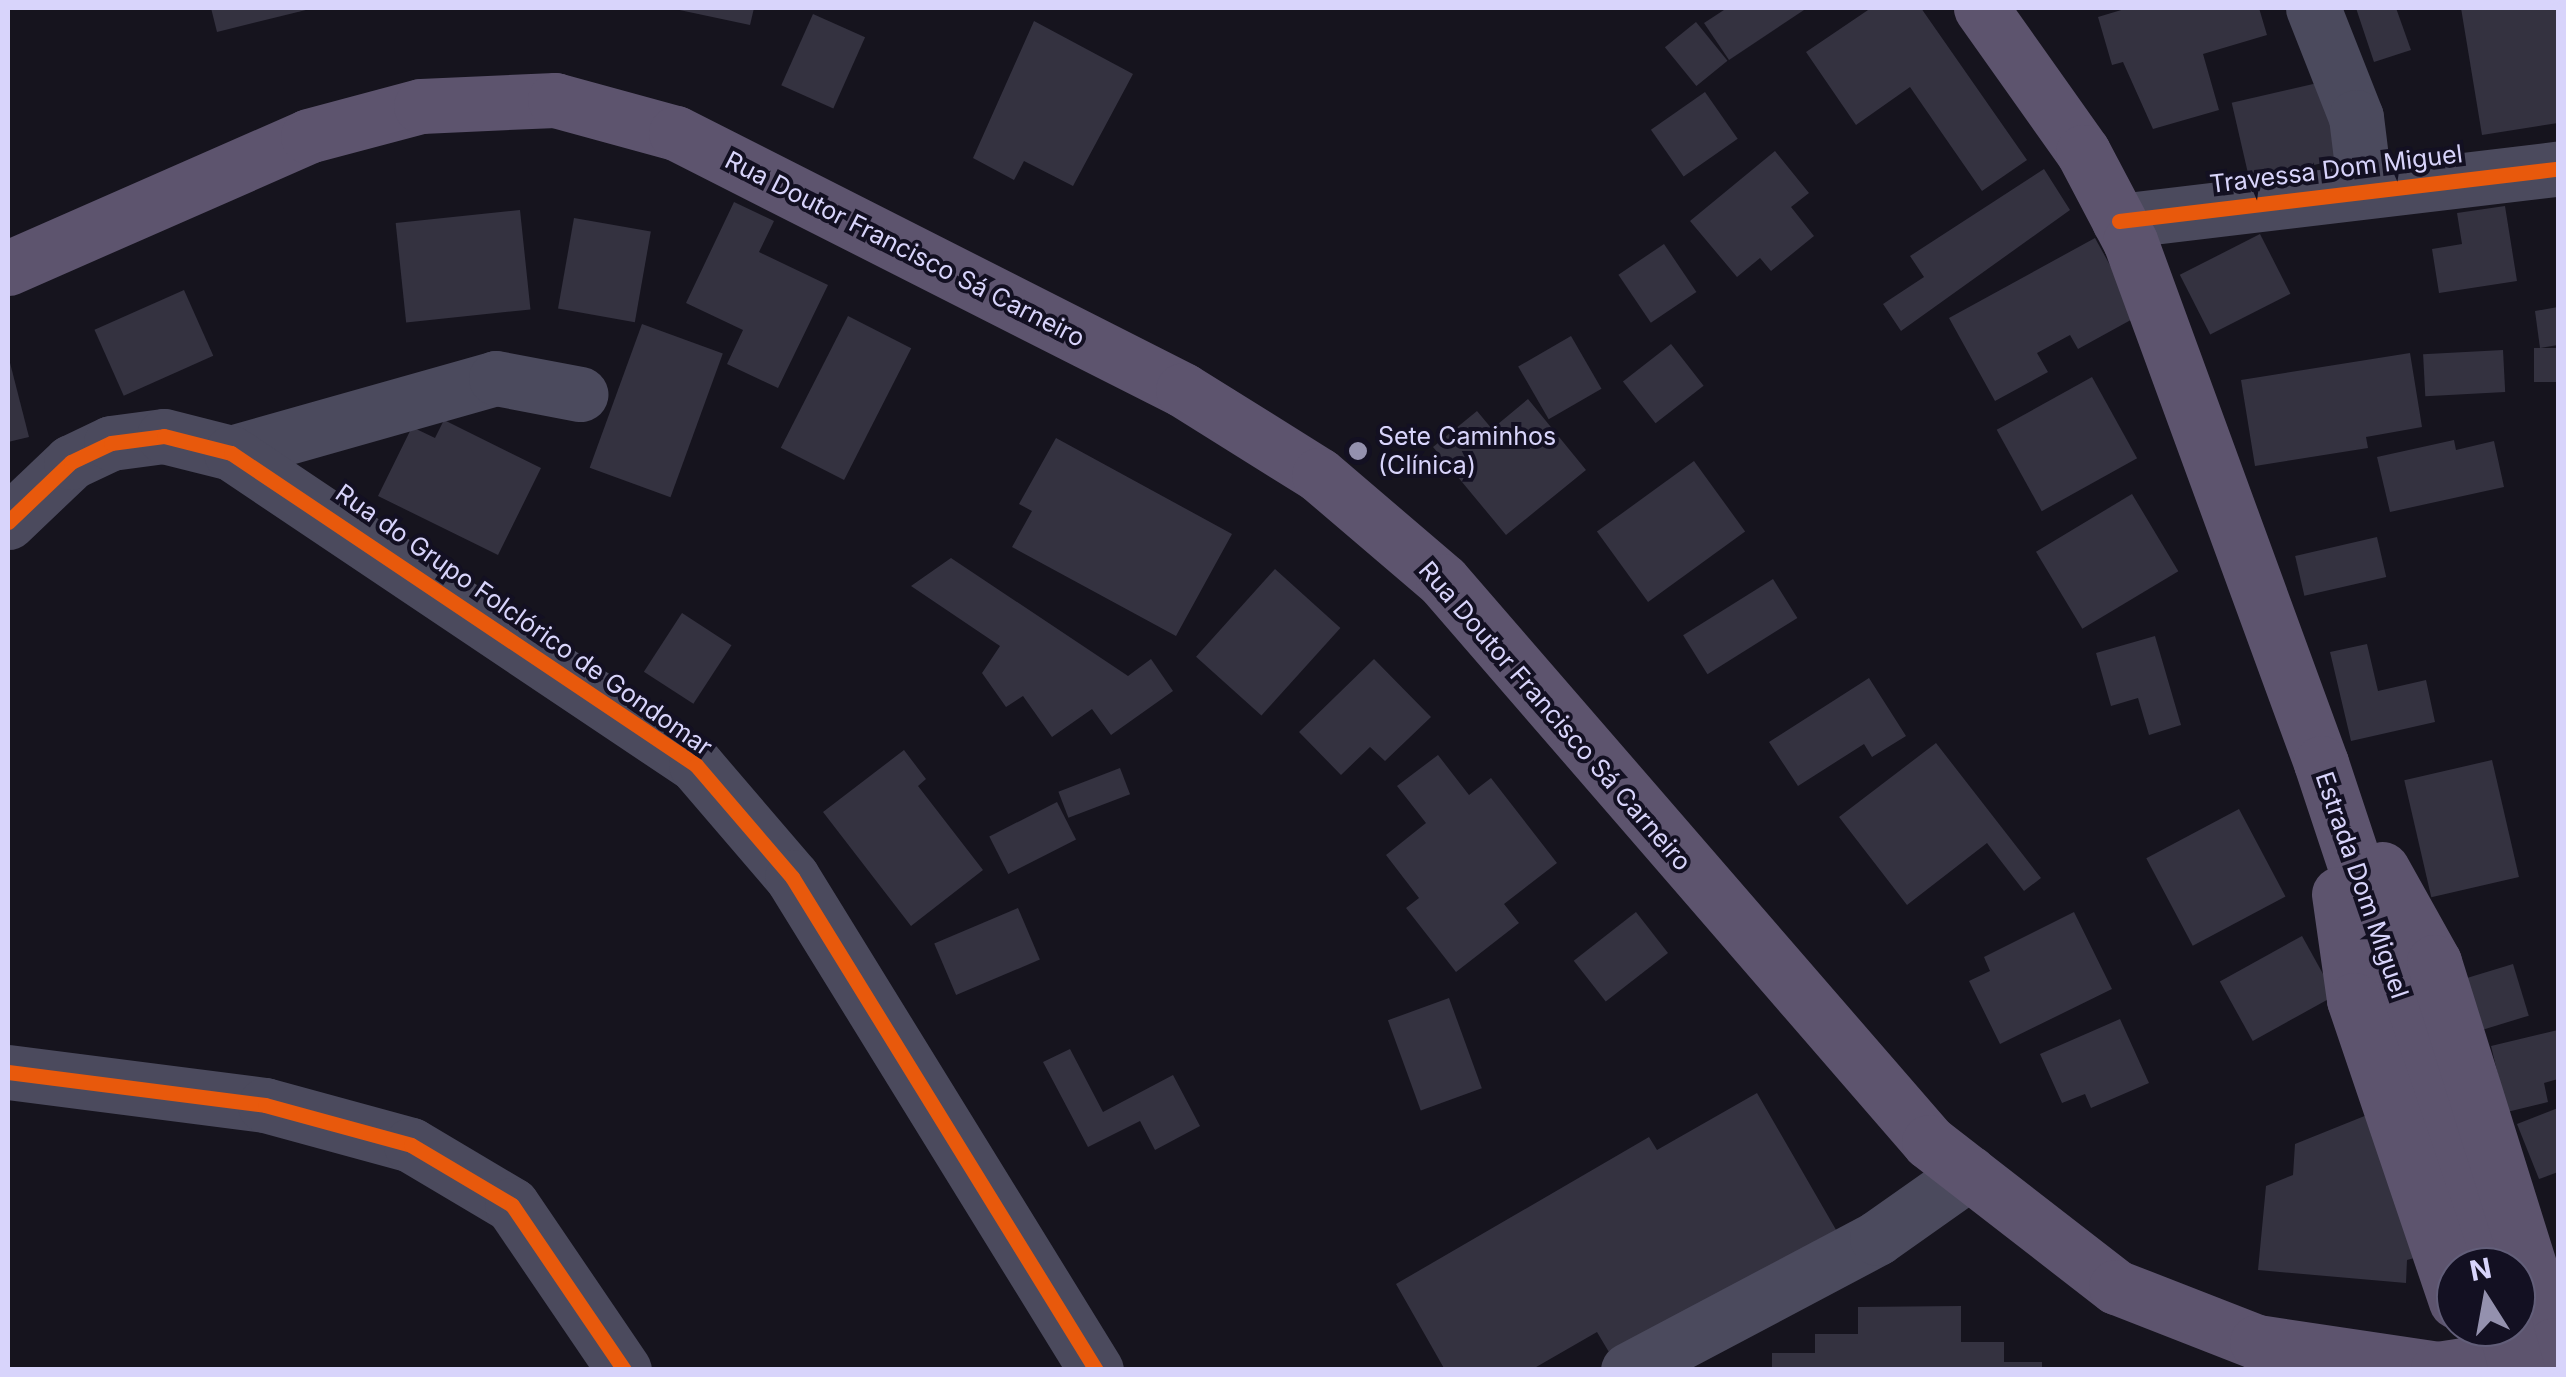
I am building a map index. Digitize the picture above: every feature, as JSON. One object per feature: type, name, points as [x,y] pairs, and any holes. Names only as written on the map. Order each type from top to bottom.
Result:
[{"type":"main road","name":"Estrada Dom Miguel","points":[[1982,14],[2119,221],[2320,762],[2481,1247]]},
{"type":"main road","name":"Rua Doutor Francisco Sá Carneiro","points":[[8,268],[308,136],[421,106],[555,100],[676,134],[1182,390],[1318,475],[1443,581],[1929,1142],[2116,1287],[2239,1335],[2368,1361],[2470,1347]]},
{"type":"main road","points":[[2320,762],[2354,1000],[2464,1247]]},
{"type":"main road","points":[[2320,762],[2434,962],[2488,1247]]},
{"type":"street","points":[[2313,8],[2356,117],[2365,190]]},
{"type":"street","name":"Travessa Dom Miguel","points":[[2119,221],[2558,169]]},
{"type":"street","points":[[231,453],[496,378],[580,394]]},
{"type":"street","name":"Rua do Grupo Folclórico de Gondomar","points":[[8,522],[72,462],[111,443],[164,436],[231,453],[696,765],[792,877],[1096,1370]]},
{"type":"street","points":[[8,1072],[264,1106],[411,1145],[512,1205],[624,1370]]},
{"type":"street","points":[[1628,1370],[1877,1238],[1969,1173]]},
{"type":"building","points":[[211,8],[310,8],[310,9],[217,32]]},
{"type":"building","points":[[670,8],[754,8],[750,25]]},
{"type":"building","points":[[1727,8],[1807,8],[1729,60],[1704,23]]},
{"type":"building","points":[[1871,8],[1921,8],[2027,160],[1982,191],[1910,87],[1856,125],[1806,52]]},
{"type":"building","points":[[2128,8],[2259,8],[2267,35],[2203,54],[2219,110],[2153,129],[2123,62],[2112,65],[2098,17]]},
{"type":"building","points":[[2356,8],[2396,8],[2411,50],[2374,62]]},
{"type":"building","points":[[2461,8],[2558,8],[2558,123],[2482,135]]},
{"type":"building","points":[[813,14],[865,37],[833,108],[781,85]]},
{"type":"building","points":[[1034,21],[1133,74],[1073,186],[1024,161],[1014,180],[973,158]]},
{"type":"building","points":[[1696,22],[1727,61],[1696,86],[1665,47]]},
{"type":"building","points":[[2335,79],[2353,156],[2249,180],[2232,103]]},
{"type":"building","points":[[1705,92],[1738,139],[1684,177],[1651,130]]},
{"type":"building","points":[[1775,151],[1809,193],[1791,207],[1814,236],[1771,271],[1760,258],[1737,277],[1690,221]]},
{"type":"building","points":[[2044,169],[2070,210],[1901,331],[1883,304],[1924,277],[1910,256]]},
{"type":"building","points":[[734,202],[774,221],[759,252],[828,285],[778,388],[727,364],[743,330],[686,303]]},
{"type":"building","points":[[2505,206],[2517,281],[2439,293],[2432,249],[2462,244],[2457,213]]},
{"type":"building","points":[[520,210],[530,309],[406,323],[396,223]]},
{"type":"building","points":[[574,218],[651,232],[635,322],[558,309]]},
{"type":"building","points":[[2260,234],[2290,294],[2210,335],[2180,275]]},
{"type":"building","points":[[2095,238],[2138,316],[2078,349],[2070,335],[2037,353],[2048,372],[1995,401],[1949,318]]},
{"type":"building","points":[[1664,244],[1696,292],[1651,323],[1618,275]]},
{"type":"building","points":[[184,290],[213,356],[124,396],[94,330]]},
{"type":"building","points":[[2558,307],[2558,345],[2540,348],[2535,311]]},
{"type":"building","points":[[848,316],[911,348],[844,480],[781,448]]},
{"type":"building","points":[[642,324],[723,353],[670,497],[590,468]]},
{"type":"building","points":[[1571,336],[1602,389],[1549,419],[1518,366]]},
{"type":"building","points":[[1671,344],[1704,386],[1656,423],[1623,382]]},
{"type":"building","points":[[2534,348],[2558,348],[2558,382],[2534,382]]},
{"type":"building","points":[[2503,350],[2505,392],[2425,396],[2423,354]]},
{"type":"building","points":[[2410,353],[2422,427],[2366,437],[2368,448],[2255,466],[2241,380]]},
{"type":"building","points":[[8,355],[29,437],[8,442]]},
{"type":"building","points":[[2092,377],[2137,458],[2042,511],[1997,430]]},
{"type":"building","points":[[1528,399],[1586,470],[1506,535],[1433,447],[1477,411],[1492,429]]},
{"type":"building","points":[[444,420],[541,468],[498,555],[378,496],[412,427],[435,438]]},
{"type":"building","points":[[1056,438],[1232,534],[1176,636],[1012,547],[1032,511],[1019,504]]},
{"type":"building","points":[[2454,440],[2456,450],[2494,441],[2504,487],[2390,512],[2377,457]]},
{"type":"building","points":[[1694,461],[1745,531],[1648,602],[1597,532]]},
{"type":"building","points":[[2132,494],[2178,571],[2082,629],[2036,552]]},
{"type":"building","points":[[2377,537],[2386,577],[2304,596],[2295,556]]},
{"type":"building","points":[[951,558],[1128,676],[1151,659],[1173,691],[1111,735],[1092,709],[1052,737],[1023,696],[1006,707],[982,673],[1000,646],[911,586]]},
{"type":"building","points":[[1275,569],[1340,628],[1261,716],[1196,657]]},
{"type":"building","points":[[1773,579],[1797,618],[1707,674],[1683,635]]},
{"type":"building","points":[[682,613],[731,645],[693,704],[644,672]]},
{"type":"building","points":[[2155,636],[2181,725],[2149,735],[2138,698],[2111,706],[2096,653]]},
{"type":"building","points":[[2367,644],[2378,691],[2426,680],[2435,722],[2351,741],[2330,652]]},
{"type":"building","points":[[1374,659],[1431,717],[1385,761],[1370,747],[1341,775],[1299,732]]},
{"type":"building","points":[[1869,678],[1906,736],[1872,757],[1864,744],[1798,786],[1769,742]]},
{"type":"building","points":[[1936,743],[2041,878],[2024,891],[1987,843],[1907,905],[1839,817]]},
{"type":"building","points":[[904,750],[926,779],[918,786],[983,870],[911,926],[823,812]]},
{"type":"building","points":[[1438,755],[1469,795],[1491,778],[1557,863],[1504,904],[1519,923],[1456,972],[1406,908],[1419,898],[1386,855],[1426,823],[1397,786]]},
{"type":"building","points":[[2492,760],[2519,877],[2431,897],[2404,780]]},
{"type":"building","points":[[1120,768],[1130,794],[1068,818],[1058,792]]},
{"type":"building","points":[[1057,802],[1076,839],[1008,874],[989,837]]},
{"type":"building","points":[[2239,809],[2285,896],[2193,946],[2146,858]]},
{"type":"building","points":[[1018,908],[1040,960],[956,995],[934,944]]},
{"type":"building","points":[[1636,912],[1668,953],[1606,1002],[1574,961]]},
{"type":"building","points":[[2074,912],[2112,989],[2000,1044],[1969,981],[1990,971],[1984,957]]},
{"type":"building","points":[[2302,936],[2335,995],[2253,1041],[2220,982]]},
{"type":"building","points":[[2513,964],[2529,1016],[2482,1030],[2466,978]]},
{"type":"building","points":[[1449,998],[1482,1088],[1421,1110],[1388,1020]]},
{"type":"building","points":[[2120,1019],[2149,1083],[2091,1108],[2085,1094],[2062,1103],[2040,1054]]},
{"type":"building","points":[[2558,1030],[2558,1079],[2544,1083],[2548,1102],[2507,1112],[2491,1046]]},
{"type":"building","points":[[1070,1049],[1103,1112],[1173,1075],[1200,1126],[1155,1150],[1140,1121],[1088,1147],[1043,1062]]},
{"type":"building","points":[[1757,1093],[1839,1235],[1616,1364],[1597,1332],[1531,1370],[1445,1370],[1396,1284],[1649,1137],[1657,1150]]},
{"type":"building","points":[[2558,1108],[2558,1172],[2539,1179],[2517,1124]]},
{"type":"building","points":[[2372,1113],[2418,1257],[2407,1260],[2406,1283],[2258,1270],[2266,1186],[2293,1175],[2295,1144]]},
{"type":"building","points":[[1961,1306],[1961,1342],[2004,1342],[2004,1362],[2042,1362],[2042,1370],[1772,1370],[1772,1353],[1815,1353],[1815,1334],[1858,1334],[1858,1307]]},
{"type":"cycle path","points":[[2119,221],[2558,169]]},
{"type":"cycle path","points":[[8,522],[71,462],[111,443],[164,436],[231,453],[696,765],[792,877],[1096,1370]]},
{"type":"cycle path","points":[[8,1072],[265,1105],[411,1145],[512,1205],[624,1370]]},
{"type":"place","name":"Sete Caminhos (Clínica)","points":[[1358,451]]}]
